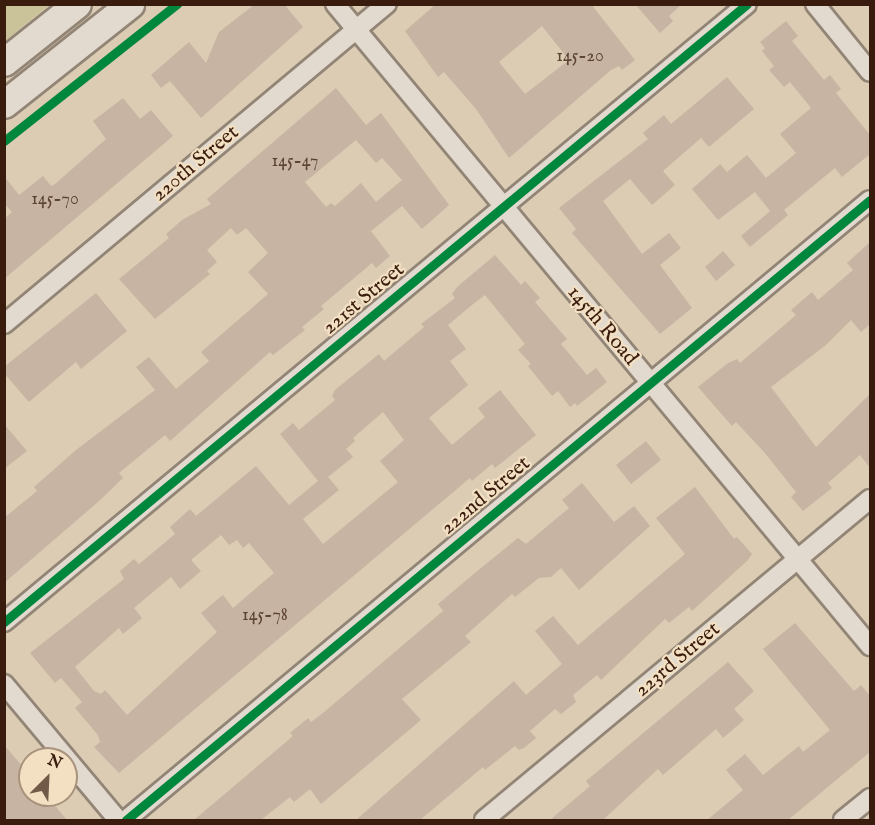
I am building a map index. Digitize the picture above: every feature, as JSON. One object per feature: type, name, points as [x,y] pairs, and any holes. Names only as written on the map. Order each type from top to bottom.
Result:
[{"type":"street","points":[[4,62],[77,4]]},
{"type":"street","points":[[4,104],[130,4]]},
{"type":"street","name":"145th Road","points":[[335,4],[870,646]]},
{"type":"street","name":"220th Street","points":[[4,324],[387,4]]},
{"type":"street","name":"221st Street","points":[[4,622],[747,4]]},
{"type":"street","points":[[814,4],[870,72]]},
{"type":"street","name":"222nd Street","points":[[126,820],[870,200]]},
{"type":"street","name":"223rd Street","points":[[484,820],[870,499]]},
{"type":"street","points":[[4,684],[118,820]]},
{"type":"street","points":[[843,820],[870,798]]},
{"type":"shaded area","points":[[5,4],[49,4],[49,5],[5,41]]},
{"type":"building","points":[[255,4],[284,4],[303,27],[201,118],[170,81],[161,88],[151,75],[189,42],[206,63],[219,32]]},
{"type":"building","points":[[436,4],[591,4],[635,60],[622,70],[619,66],[611,70],[509,158],[476,109],[444,72],[438,77],[405,31]],"holes":[[[542,26],[569,60],[525,94],[499,62]]]},
{"type":"building","points":[[635,4],[682,4],[669,16],[673,21],[660,33]]},
{"type":"building","points":[[786,21],[798,36],[792,41],[824,80],[830,75],[841,89],[836,93],[870,135],[870,154],[842,177],[835,168],[784,210],[788,215],[750,247],[741,236],[770,211],[755,192],[718,220],[692,189],[720,164],[727,172],[747,155],[766,178],[796,153],[780,134],[811,108],[790,82],[784,87],[769,70],[774,66],[762,51],[765,48],[760,42]]},
{"type":"building","points":[[727,77],[754,109],[709,147],[701,138],[663,171],[675,185],[652,205],[630,179],[603,201],[642,254],[669,233],[681,248],[660,265],[692,308],[660,334],[572,233],[576,229],[559,208],[648,139],[643,133],[664,115],[671,124]]},
{"type":"building","points":[[336,88],[366,125],[381,113],[449,205],[422,229],[402,206],[371,231],[390,256],[376,268],[372,263],[321,306],[324,309],[302,327],[305,330],[273,355],[270,352],[170,441],[165,435],[119,473],[123,478],[98,502],[4,583],[4,518],[37,491],[34,487],[76,450],[155,390],[136,367],[149,357],[176,389],[209,361],[201,352],[268,294],[248,272],[268,253],[246,228],[237,235],[231,228],[207,250],[217,262],[207,271],[210,274],[155,319],[119,279],[169,238],[166,234],[182,220],[211,204],[207,199]],"holes":[[[356,140],[376,163],[382,158],[402,180],[376,202],[361,183],[335,206],[331,203],[326,207],[305,182]]]},
{"type":"building","points":[[123,98],[140,119],[151,110],[173,136],[4,279],[4,219],[12,212],[4,203],[4,176],[19,195],[43,176],[51,186],[55,184],[106,139],[93,121]]},
{"type":"building","points":[[870,242],[870,324],[861,332],[851,320],[826,345],[771,387],[816,447],[870,394],[870,468],[860,455],[828,483],[832,488],[803,511],[791,497],[796,492],[764,452],[736,422],[732,426],[698,387],[728,363],[737,359],[740,363],[796,315],[791,310],[812,292],[818,300],[853,270],[847,263]]},
{"type":"building","points":[[723,251],[735,265],[716,281],[705,267]]},
{"type":"building","points":[[495,255],[521,285],[525,281],[540,298],[535,302],[567,339],[561,344],[587,375],[596,368],[607,382],[577,406],[575,403],[570,407],[558,391],[552,396],[528,366],[531,364],[518,350],[525,344],[485,295],[472,305],[448,325],[466,349],[450,361],[468,385],[429,418],[452,445],[485,417],[478,408],[500,390],[536,435],[495,468],[492,464],[472,481],[470,478],[119,773],[94,747],[100,742],[98,735],[75,708],[82,702],[61,678],[55,683],[30,653],[124,579],[120,571],[134,559],[139,564],[175,534],[170,527],[190,509],[196,516],[256,466],[289,505],[318,481],[280,434],[293,423],[299,430],[335,400],[332,396],[335,390],[379,354],[384,361],[424,327],[421,324],[455,298],[452,294],[457,287]],"holes":[[[383,412],[404,440],[380,461],[398,482],[323,544],[303,519],[339,490],[328,477],[353,457],[346,449],[355,441],[353,438]],[[221,535],[229,545],[237,540],[243,548],[249,543],[274,573],[233,608],[223,595],[201,613],[217,632],[127,715],[105,690],[101,694],[94,691],[75,667],[119,628],[123,634],[142,618],[134,608],[171,577],[180,589],[201,571],[191,560]]]},
{"type":"building","points":[[96,293],[127,331],[81,369],[76,362],[29,402],[4,373],[4,367]]},
{"type":"building","points":[[4,424],[27,451],[4,469]]},
{"type":"building","points":[[646,441],[661,460],[631,484],[616,465]]},
{"type":"building","points":[[582,483],[614,522],[634,506],[650,526],[579,590],[561,568],[551,577],[539,578],[515,597],[512,594],[465,636],[471,642],[402,699],[421,720],[321,804],[310,789],[294,802],[290,797],[261,820],[194,820],[293,736],[290,733],[308,718],[311,722],[323,713],[443,611],[438,604],[476,572],[518,538],[526,544],[569,508],[562,500]]},
{"type":"building","points":[[695,487],[734,539],[737,537],[752,554],[748,560],[692,611],[689,607],[669,623],[665,619],[601,680],[597,675],[573,695],[576,702],[561,714],[555,709],[530,731],[536,738],[524,748],[519,750],[515,746],[485,770],[483,767],[420,820],[356,820],[514,681],[526,695],[562,664],[535,631],[553,616],[578,645],[685,554],[656,518]]},
{"type":"building","points":[[795,623],[854,691],[861,685],[870,696],[870,752],[788,820],[707,820],[743,790],[726,770],[745,754],[763,775],[799,746],[803,752],[830,730],[763,649]]},
{"type":"building","points":[[728,662],[754,691],[734,709],[744,720],[723,738],[716,729],[663,775],[658,769],[603,820],[550,820],[590,786],[586,781]]},
{"type":"building","points":[[4,745],[18,761],[18,807],[56,807],[67,820],[4,820]]},
{"type":"cycle path","points":[[4,141],[177,4]]},
{"type":"cycle path","points":[[4,622],[747,4]]},
{"type":"cycle path","points":[[126,820],[870,200]]}]
